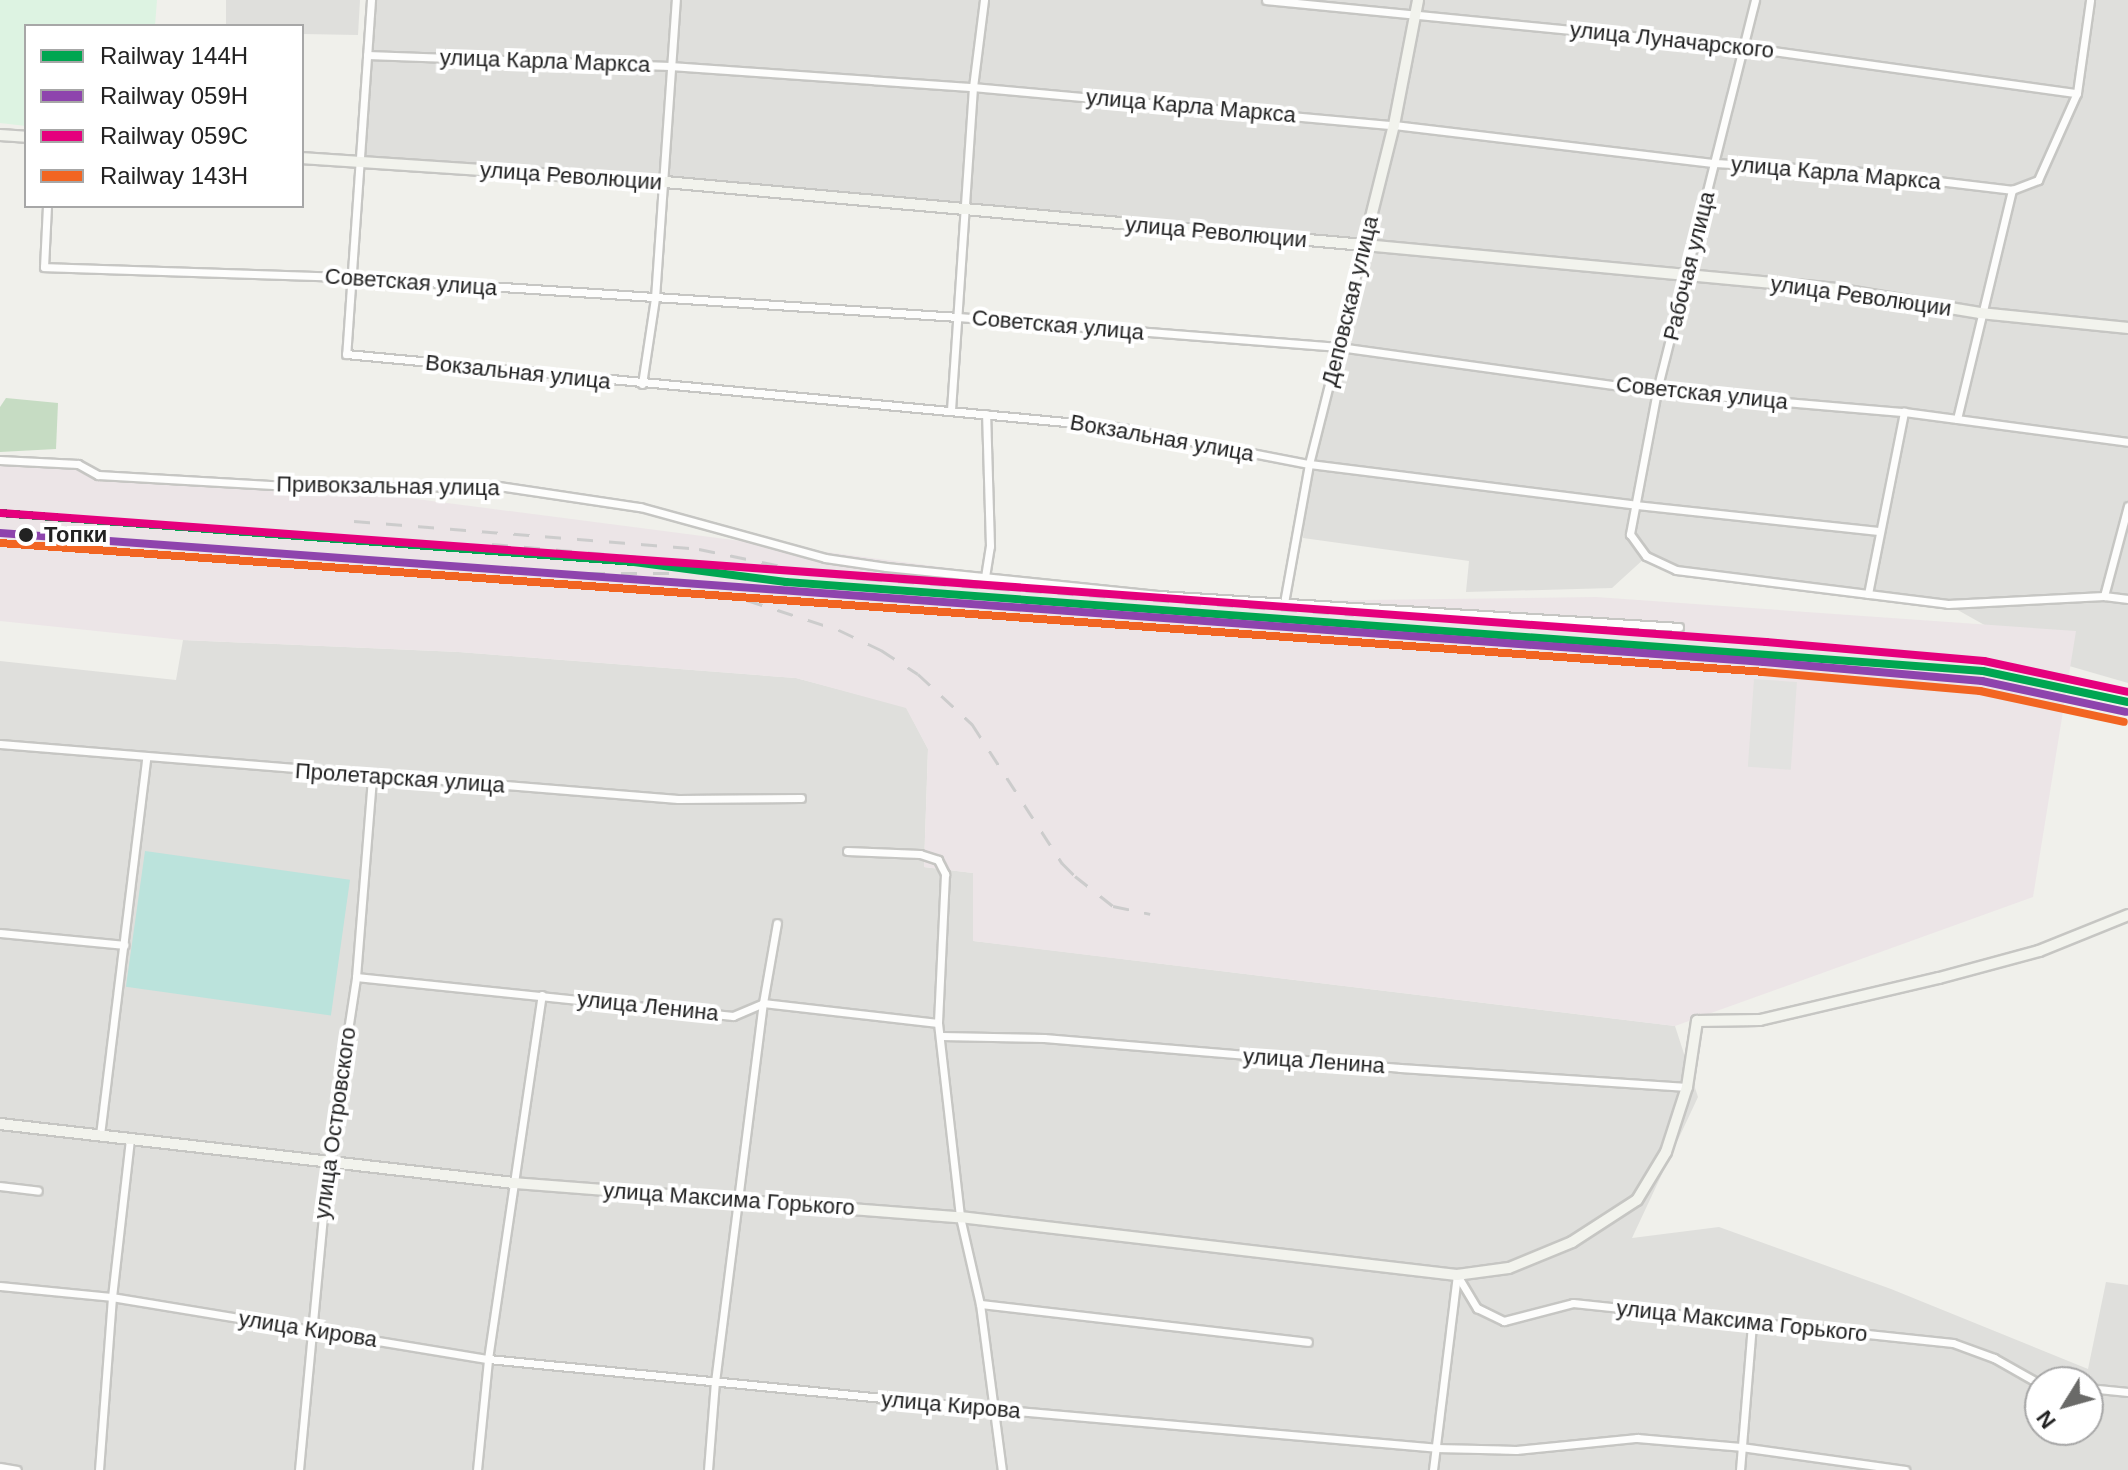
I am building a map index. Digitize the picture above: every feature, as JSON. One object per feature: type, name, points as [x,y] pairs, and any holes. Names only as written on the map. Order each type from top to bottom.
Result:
[{"type":"street","points":[[350,277],[371,0]]},
{"type":"street","points":[[642,384],[655,298],[676,0]]},
{"type":"street","points":[[951,410],[973,87],[984,0]]},
{"type":"street","name":"улица Луначарского","points":[[1266,0],[1744,47],[2077,93]]},
{"type":"street","name":"Деповская улица","points":[[1284,603],[1309,464],[1394,125],[1418,0]]},
{"type":"street","name":"Рабочая улица","points":[[1755,0],[1657,391],[1630,534],[1646,556],[1676,570],[1868,594]]},
{"type":"street","points":[[1957,419],[2012,190],[2038,180],[2077,93],[2090,0]]},
{"type":"street","name":"улица Карла Маркса","points":[[367,55],[670,66],[973,87],[1394,125],[1715,163],[1862,172],[2012,190]]},
{"type":"street","points":[[0,135],[24,137]]},
{"type":"street","name":"улица Революции","points":[[304,158],[665,182],[1364,245],[1835,289],[1980,313],[2128,328]]},
{"type":"street","name":"Советская улица","points":[[47,208],[44,267],[350,277],[958,317],[1339,347],[1657,391],[1904,412],[2128,442]]},
{"type":"street","name":"Вокзальная улица","points":[[350,277],[346,354],[1118,427],[1309,464],[1636,505],[1880,531]]},
{"type":"street","points":[[1904,412],[1868,594],[1948,604],[2104,596],[2128,599]]},
{"type":"street","points":[[985,577],[990,546],[986,414]]},
{"type":"street","name":"Привокзальная улица","points":[[0,460],[78,464],[98,475],[339,489],[492,485],[640,507],[825,558],[1158,595],[1679,627]]},
{"type":"street","points":[[2104,596],[2128,506]]},
{"type":"street","name":"Пролетарская улица","points":[[0,744],[146,759],[678,799],[801,798]]},
{"type":"street","points":[[100,1135],[146,759]]},
{"type":"street","name":"улица Островского","points":[[299,1470],[328,1161],[356,977],[372,776]]},
{"type":"street","points":[[847,851],[920,854],[938,860],[945,874],[938,1023],[960,1217],[980,1304],[1002,1470]]},
{"type":"street","name":"улица Максима Горького","points":[[0,1124],[514,1183],[960,1217],[1457,1275],[1509,1268],[1572,1242],[1637,1200],[1666,1152],[1687,1087],[1697,1021],[1760,1020],[1939,978],[2039,951],[2128,915]]},
{"type":"street","points":[[708,1470],[715,1382],[763,1003],[777,923]]},
{"type":"street","points":[[0,933],[124,945]]},
{"type":"street","name":"улица Ленина","points":[[356,977],[733,1016],[763,1003],[938,1023]]},
{"type":"street","points":[[477,1470],[488,1359],[542,995]]},
{"type":"street","name":"улица Ленина","points":[[941,1036],[1018,1037],[1400,1068],[1687,1087]]},
{"type":"street","points":[[99,1470],[112,1297],[130,1139]]},
{"type":"street","points":[[0,1186],[38,1191]]},
{"type":"street","points":[[1433,1470],[1457,1275]]},
{"type":"street","name":"улица Максима Горького","points":[[1457,1275],[1477,1308],[1504,1321],[1573,1303],[1953,1343],[1994,1358],[2024,1375]]},
{"type":"street","name":"улица Кирова","points":[[0,1286],[112,1297],[488,1359],[994,1409],[1436,1448],[1516,1450],[1637,1438],[1741,1447],[1905,1470]]},
{"type":"street","points":[[980,1304],[1308,1342]]},
{"type":"street","points":[[1740,1470],[1752,1323]]},
{"type":"street","points":[[2104,1390],[2128,1392]]},
{"type":"street","points":[[0,1467],[17,1470]]},
{"type":"shaded area","points":[[226,0],[360,0],[358,35],[304,34],[304,24],[226,24]]},
{"type":"shaded area","points":[[371,0],[2128,0],[2128,683],[2045,659],[1947,604],[1676,570],[1646,557],[1612,588],[1466,592],[1469,561],[1303,538],[1309,464],[1364,245],[360,161]]},
{"type":"shaded area","points":[[0,462],[339,489],[1158,595],[1284,601],[1596,597],[2076,631],[2033,897],[1675,1026],[973,941],[973,873],[924,867],[928,749],[906,708],[796,678],[459,652],[183,640],[0,621]]},
{"type":"shaded area","points":[[183,640],[459,652],[796,678],[906,707],[928,749],[924,867],[973,873],[974,941],[1675,1026],[1698,1097],[1632,1238],[1719,1227],[1891,1289],[2081,1366],[2024,1366],[2024,1446],[2104,1446],[2104,1366],[2089,1366],[2106,1282],[2128,1285],[2128,1470],[0,1470],[0,661],[176,680]]},
{"type":"shaded area","points":[[1754,679],[1797,682],[1791,770],[1748,767]]},
{"type":"shaded area","points":[[145,851],[350,880],[331,1015],[126,987]]},
{"type":"green space","points":[[0,0],[157,0],[155,24],[24,24],[24,126],[0,123]]},
{"type":"green space","points":[[6,398],[58,403],[56,449],[0,452],[0,407]]},
{"type":"railway","points":[[354,521],[699,549],[824,575],[866,579],[1354,615]]},
{"type":"railway","points":[[0,533],[557,573],[671,573]]},
{"type":"railway","points":[[492,544],[652,558],[734,574]]},
{"type":"railway","points":[[747,600],[839,630],[881,650],[918,674],[972,724],[1062,863],[1113,906],[1150,914]]},
{"type":"railway","points":[[1658,647],[1757,661],[1988,681],[2128,713]]},
{"type":"rail line","name":"144Н","points":[[0,513],[634,562],[786,582],[1983,671],[2128,702]]},
{"type":"rail line","name":"059С","points":[[1,513],[1766,642],[1984,661],[2128,692]]},
{"type":"rail line","name":"059Н","points":[[0,533],[1764,662],[1982,681],[2126,712]]},
{"type":"rail line","name":"143Н","points":[[0,543],[1763,672],[1980,691],[2124,722]]},
{"type":"place","name":"Топки","points":[[26,535]]}]
